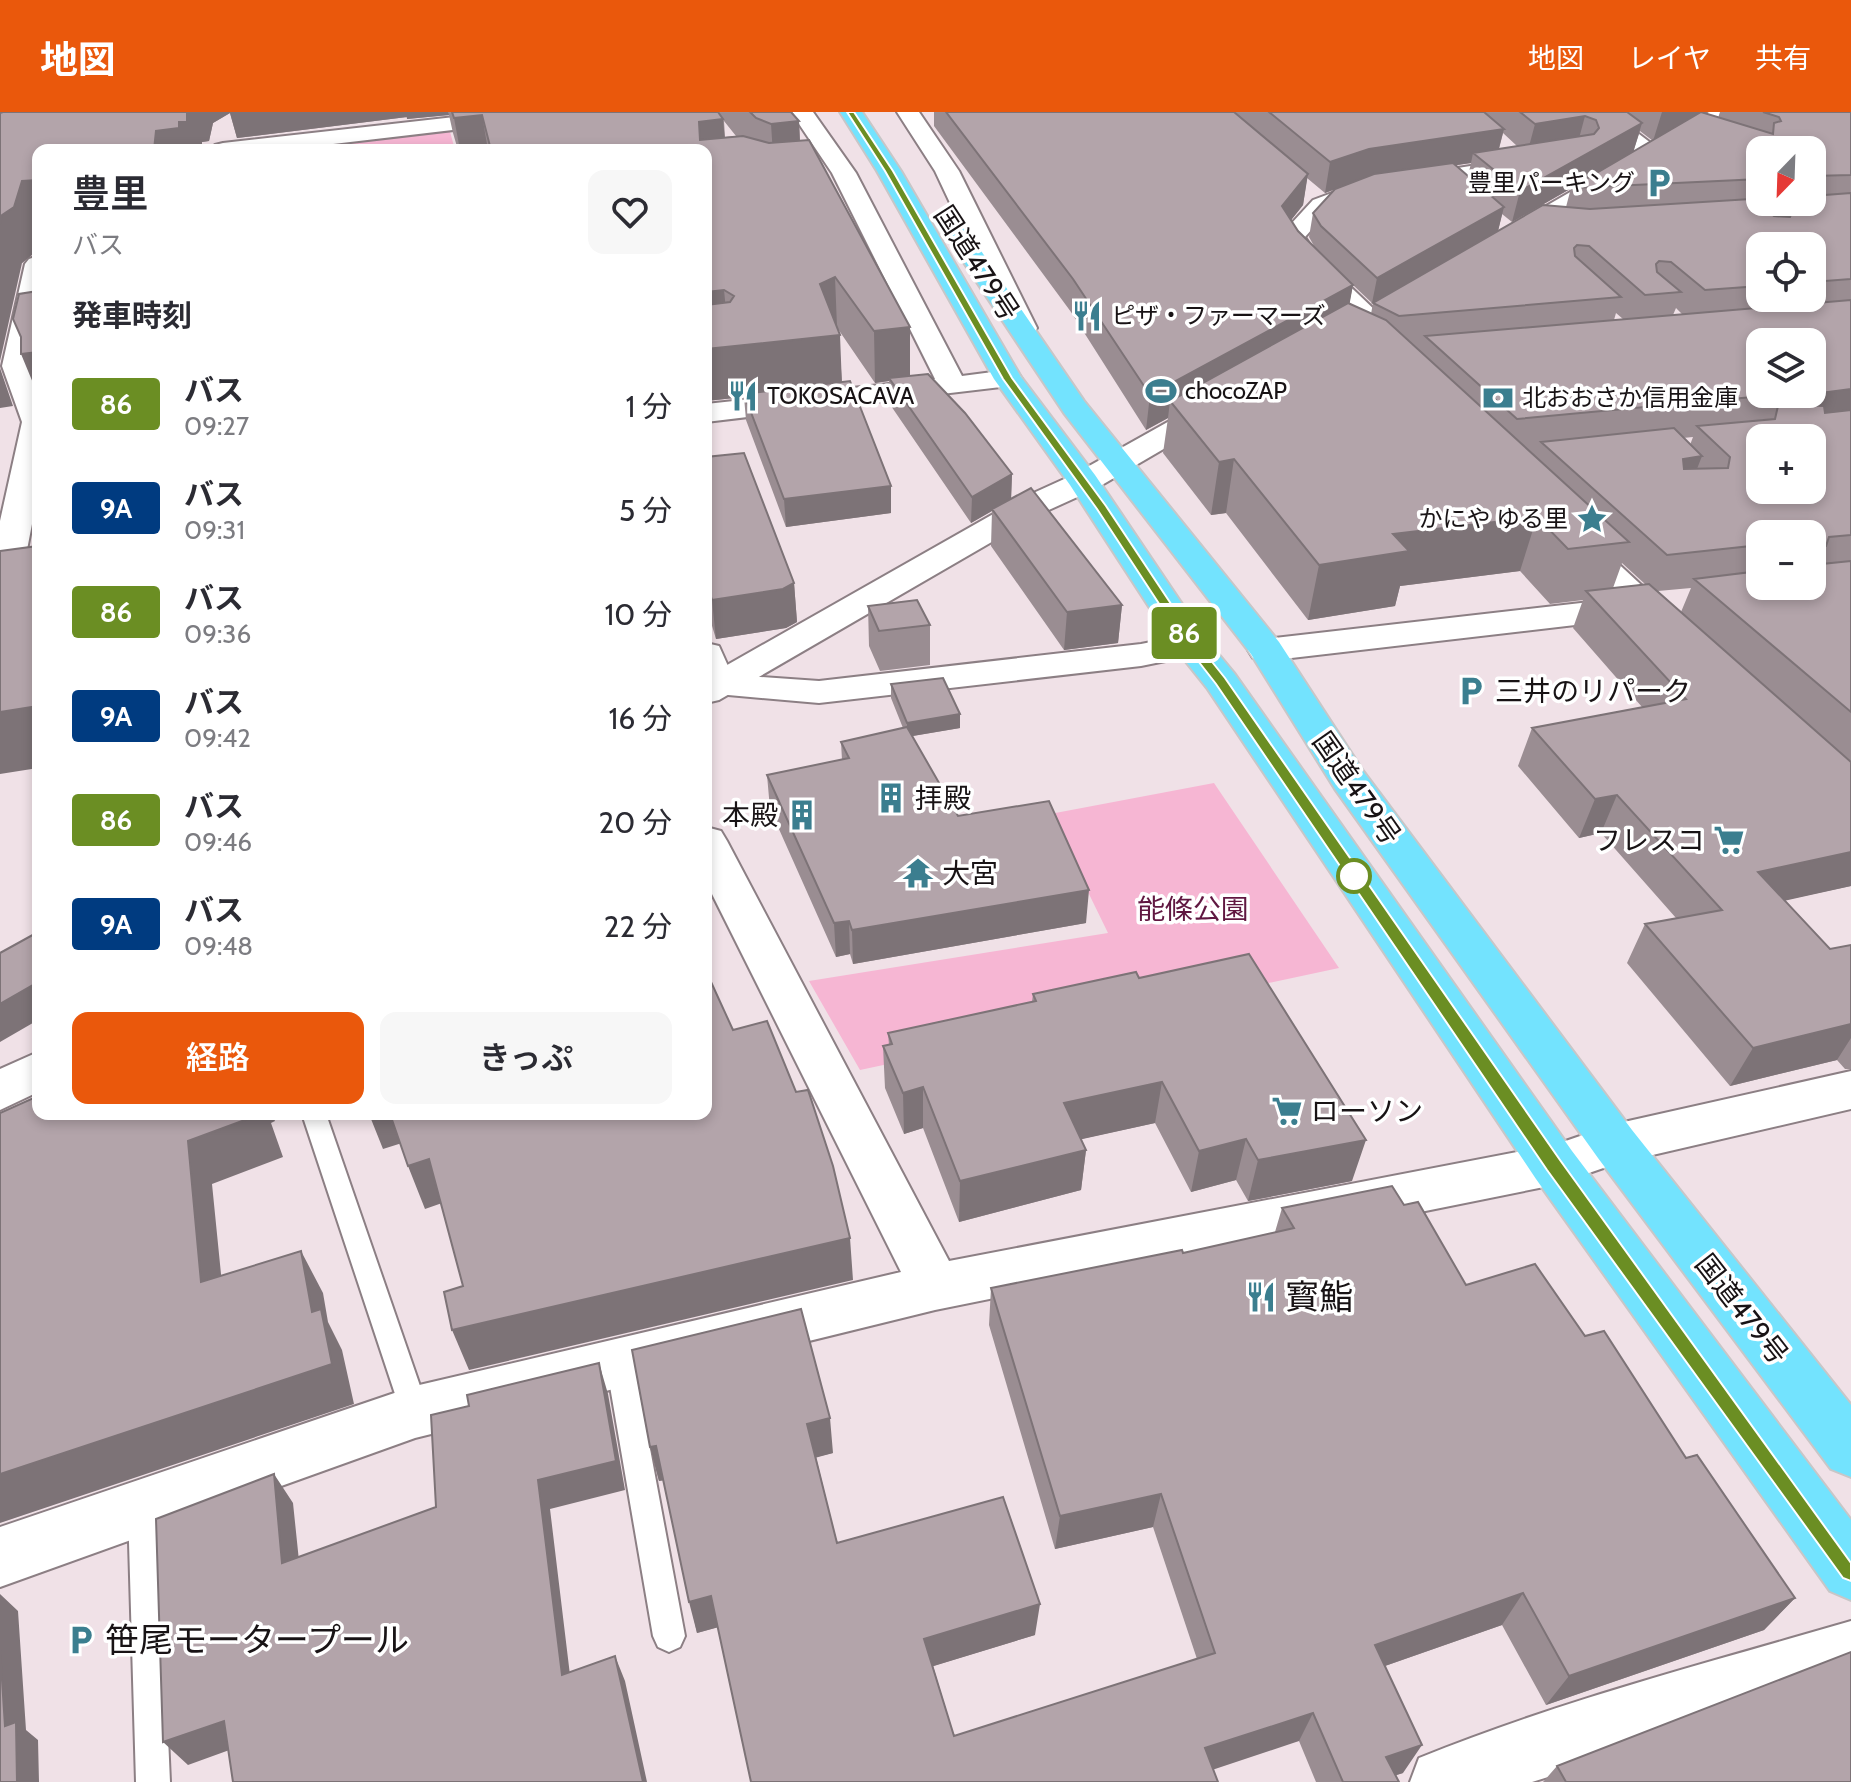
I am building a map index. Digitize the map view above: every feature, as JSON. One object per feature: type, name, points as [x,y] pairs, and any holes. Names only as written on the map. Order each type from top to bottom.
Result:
[{"type":"highway","name":"国道479号","points":[[851,112],[904,172],[1021,366],[1074,407],[1266,650],[1349,780],[1615,1144],[1851,1450]]},
{"type":"highway","points":[[1021,366],[1084,482],[1192,645],[1221,681],[1554,1165],[1851,1570]]},
{"type":"street","points":[[223,143],[524,121],[556,112]]},
{"type":"street","points":[[802,112],[832,174],[952,384]]},
{"type":"street","points":[[712,412],[952,384],[1021,366],[947,171],[908,112]]},
{"type":"street","points":[[1596,112],[1653,153]]},
{"type":"street","points":[[1488,250],[1515,229],[1724,112]]},
{"type":"street","points":[[1691,131],[1719,141]]},
{"type":"street","points":[[1499,146],[1522,165]]},
{"type":"street","points":[[1395,305],[1358,326],[1304,256],[1292,236],[1315,200],[1364,189],[1453,181],[1550,160]]},
{"type":"street","points":[[1515,229],[1567,230]]},
{"type":"street","points":[[31,270],[8,368],[32,413]]},
{"type":"street","points":[[712,676],[1029,507],[1084,482],[1245,390]]},
{"type":"street","points":[[16,554],[32,453]]},
{"type":"street","points":[[1543,511],[1687,647]]},
{"type":"street","points":[[1266,650],[1687,601]]},
{"type":"street","points":[[712,677],[819,692],[1141,655],[1192,645]]},
{"type":"street","points":[[712,853],[935,1287]]},
{"type":"street","points":[[0,1091],[32,1073]]},
{"type":"street","points":[[0,1557],[415,1412],[935,1287],[1554,1165],[1615,1144],[1851,1090]]},
{"type":"street","points":[[1443,1782],[1549,1743],[1851,1652]]},
{"type":"lane","points":[[316,1120],[415,1412]]},
{"type":"lane","points":[[620,1363],[669,1636]]},
{"type":"lane","points":[[143,1507],[153,1782]]},
{"type":"green space","points":[[449,128],[453,144],[301,144]]},
{"type":"green space","name":"能條公園","points":[[1214,783],[1339,968],[860,1070],[809,981],[1108,933],[1050,814]]},
{"type":"building","points":[[187,112],[187,122],[179,122],[179,128],[156,131],[155,144],[32,144],[32,180],[22,181],[14,207],[2,215],[0,224],[0,113]]},
{"type":"building","points":[[452,112],[718,112],[723,119],[699,122],[700,140],[743,136],[769,143],[809,140],[910,327],[874,331],[835,277],[820,284],[840,335],[712,348],[712,304],[730,302],[734,296],[724,290],[712,291],[712,144],[489,144],[482,115],[454,118]]},
{"type":"building","points":[[750,112],[791,112],[799,121],[771,124]]},
{"type":"building","points":[[946,112],[1234,112],[1308,174],[1282,206],[1298,231],[1353,285],[1150,395],[1073,279]]},
{"type":"building","points":[[1269,112],[1484,112],[1504,129],[1369,149],[1330,162]]},
{"type":"building","points":[[1520,112],[1627,112],[1642,123],[1520,191],[1473,153],[1594,134],[1599,128],[1596,120],[1585,116],[1535,124]]},
{"type":"building","points":[[1701,112],[1773,134],[1774,123],[1781,121],[1779,117],[1763,112],[1851,112],[1851,175],[1826,176],[1826,136],[1746,136],[1746,180],[1571,188]]},
{"type":"building","points":[[1453,163],[1504,207],[1377,278],[1321,226],[1313,213],[1335,189],[1374,174]]},
{"type":"building","points":[[1851,193],[1851,279],[1826,281],[1826,232],[1746,232],[1746,287],[1705,290],[1671,262],[1659,261],[1656,264],[1657,272],[1681,292],[1645,295],[1589,246],[1577,245],[1574,248],[1575,256],[1621,297],[1399,316],[1373,303],[1543,205],[1590,209],[1746,199],[1746,216],[1826,216],[1826,195]]},
{"type":"building","points":[[32,292],[32,353],[21,354],[21,337],[13,319],[19,294]]},
{"type":"building","points":[[1851,300],[1851,389],[1826,392],[1826,328],[1746,328],[1746,398],[1517,419],[1425,336],[1746,309],[1746,312],[1826,312],[1826,302]]},
{"type":"building","points":[[1348,303],[1386,320],[1629,542],[1568,549],[1537,517],[1393,534],[1409,551],[1319,565],[1234,459],[1219,462],[1170,401]]},
{"type":"building","points":[[928,374],[965,413],[1012,474],[972,497],[889,378]]},
{"type":"building","points":[[850,381],[891,486],[784,499],[744,394]]},
{"type":"building","points":[[1778,408],[1824,408],[1825,413],[1851,410],[1851,535],[1829,537],[1826,546],[1826,520],[1746,520],[1746,547],[1667,555],[1541,442],[1674,428],[1702,456],[1683,459],[1684,469],[1728,468],[1730,457],[1697,426],[1775,419]]},
{"type":"building","points":[[744,453],[794,583],[783,589],[712,600],[712,456]]},
{"type":"building","points":[[1031,488],[1122,605],[1067,612],[992,509]]},
{"type":"building","points":[[32,547],[32,707],[0,712],[0,551]]},
{"type":"building","points":[[1851,561],[1851,712],[1694,579],[1746,573],[1746,600],[1826,600],[1826,564]]},
{"type":"building","points":[[1649,584],[1851,762],[1851,852],[1758,872],[1830,949],[1851,945],[1851,1024],[1753,1048],[1645,924],[1722,910],[1617,795],[1595,799],[1532,728],[1686,699],[1586,591]]},
{"type":"building","points":[[917,600],[930,625],[879,631],[868,606]]},
{"type":"building","points":[[943,678],[960,714],[907,723],[891,684]]},
{"type":"building","points":[[907,727],[958,816],[1049,801],[1089,890],[852,930],[849,921],[834,923],[767,775],[849,758],[841,742]]},
{"type":"building","points":[[32,935],[32,985],[0,1004],[0,953]]},
{"type":"building","points":[[1249,954],[1366,1140],[1258,1160],[1246,1139],[1199,1151],[1162,1082],[1064,1103],[1086,1150],[960,1181],[923,1087],[903,1093],[883,1046],[892,1044],[888,1033],[1036,1001],[1033,994],[1136,972],[1139,978]]},
{"type":"building","points":[[712,984],[733,1030],[767,1021],[796,1092],[808,1090],[833,1166],[850,1238],[452,1330],[444,1292],[463,1286],[429,1159],[408,1166],[392,1120],[712,1120]]},
{"type":"building","points":[[32,1099],[32,1120],[245,1120],[188,1141],[201,1282],[301,1251],[312,1312],[321,1309],[332,1364],[0,1474],[0,1113]]},
{"type":"building","points":[[1392,1186],[1404,1205],[1418,1202],[1466,1285],[1535,1264],[1585,1336],[1604,1331],[1686,1458],[1697,1455],[1795,1598],[1569,1676],[1523,1593],[1375,1645],[1422,1745],[1386,1757],[1399,1782],[1343,1782],[1313,1713],[1205,1748],[1218,1782],[751,1782],[711,1596],[689,1602],[656,1446],[650,1447],[632,1350],[801,1309],[830,1418],[807,1424],[837,1543],[1003,1497],[1040,1604],[924,1639],[954,1736],[1215,1653],[1161,1494],[1060,1516],[991,1288],[1182,1250],[1183,1253],[1294,1228],[1282,1208]]},
{"type":"building","points":[[599,1363],[616,1461],[538,1480],[562,1675],[615,1656],[643,1782],[233,1782],[224,1721],[163,1742],[156,1519],[274,1474],[282,1563],[436,1507],[431,1415],[469,1406],[467,1395]]},
{"type":"building","points":[[0,1649],[5,1726],[16,1722],[17,1782],[0,1782]]},
{"type":"building","points":[[1851,1652],[1851,1782],[1566,1782],[1557,1766]]},
{"type":"bus line","name":"86","points":[[851,112],[889,171],[1008,379],[1102,508],[1192,645],[1221,681],[1554,1165],[1851,1570]]},
{"type":"place","name":"豊里パーキング","points":[[1659,183]]},
{"type":"place","name":"ピザ・ファーマーズ","points":[[1087,316]]},
{"type":"place","name":"chocoZAP","points":[[1161,391]]},
{"type":"place","name":"TOKOSACAVA","points":[[743,396]]},
{"type":"place","name":"北おおさか信用金庫","points":[[1498,398]]},
{"type":"place","name":"かにや ゆる里","points":[[1592,519]]},
{"type":"place","name":"三井のリパーク","points":[[1471,691]]},
{"type":"place","name":"拝殿","points":[[891,798]]},
{"type":"place","name":"本殿","points":[[802,815]]},
{"type":"place","name":"フレスコ","points":[[1729,840]]},
{"type":"place","name":"大宮","points":[[918,873]]},
{"type":"place","name":"ローソン","points":[[1287,1111]]},
{"type":"place","name":"寳鮨","points":[[1261,1297]]},
{"type":"place","name":"笹尾モータープール","points":[[81,1640]]}]
